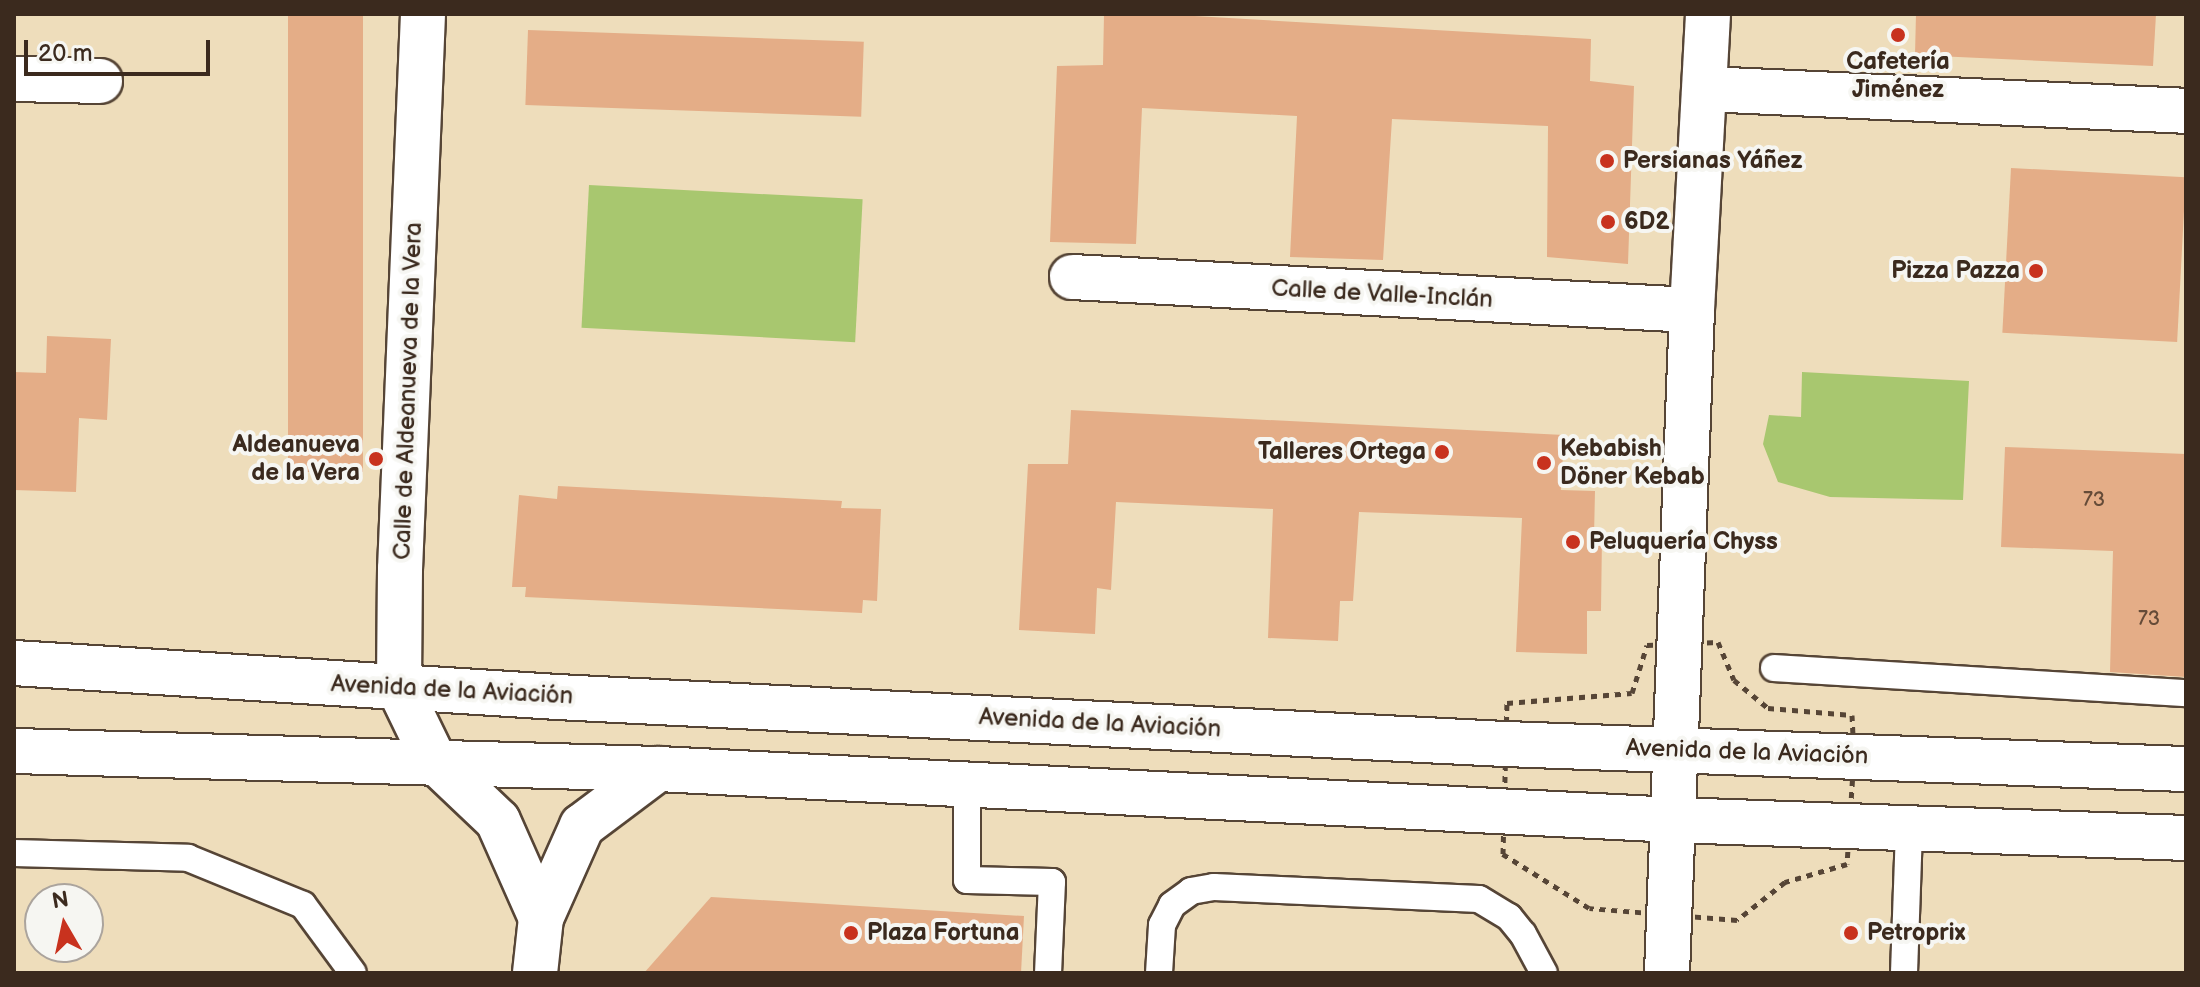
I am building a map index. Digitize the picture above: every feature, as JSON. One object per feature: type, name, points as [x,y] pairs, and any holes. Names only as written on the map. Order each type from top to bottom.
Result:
[{"type":"main road","name":"Calle de Aldeanueva de la Vera","points":[[423,14],[400,569],[399,688],[434,760]]},
{"type":"main road","points":[[1667,973],[1692,310],[1708,14]]},
{"type":"main road","points":[[14,79],[100,81]]},
{"type":"main road","points":[[1705,89],[2186,111]]},
{"type":"main road","name":"Calle de Valle-Inclán","points":[[1072,277],[1692,310]]},
{"type":"main road","name":"Avenida de la Aviación","points":[[14,663],[399,688],[1506,744],[2186,769]]},
{"type":"main road","points":[[14,751],[434,760],[967,783],[1674,820],[2186,838]]},
{"type":"main road","points":[[434,760],[498,821],[541,918]]},
{"type":"main road","points":[[535,973],[541,918],[582,826],[658,769]]},
{"type":"lane","points":[[1774,668],[2186,693]]},
{"type":"lane","points":[[967,783],[967,880],[1052,882],[1048,973]]},
{"type":"lane","points":[[1904,973],[1909,827]]},
{"type":"lane","points":[[14,853],[188,858],[303,905],[353,973]]},
{"type":"lane","points":[[1159,973],[1162,925],[1172,905],[1191,891],[1214,887],[1479,899],[1509,917],[1523,934],[1544,973]]},
{"type":"green space","points":[[589,185],[863,199],[855,342],[582,328]]},
{"type":"green space","points":[[1802,372],[1969,381],[1963,500],[1830,497],[1778,482],[1763,444],[1769,415],[1801,417]]},
{"type":"building","points":[[288,14],[363,14],[363,472],[288,472]]},
{"type":"building","points":[[1104,14],[1160,14],[1591,39],[1590,81],[1634,86],[1628,264],[1547,257],[1548,126],[1392,119],[1383,260],[1290,257],[1297,116],[1142,108],[1136,244],[1050,242],[1057,66],[1103,65]]},
{"type":"building","points":[[1916,14],[2156,14],[2153,66],[1915,55]]},
{"type":"building","points":[[528,30],[864,42],[861,117],[525,105]]},
{"type":"building","points":[[2011,168],[2186,177],[2177,342],[2002,333]]},
{"type":"building","points":[[47,336],[111,339],[107,420],[79,418],[76,492],[14,490],[14,372],[46,373]]},
{"type":"building","points":[[1071,410],[1564,435],[1561,490],[1595,491],[1594,537],[1602,536],[1601,611],[1587,611],[1587,654],[1516,652],[1522,518],[1359,512],[1353,601],[1340,601],[1338,641],[1268,638],[1273,509],[1116,502],[1111,590],[1097,588],[1095,634],[1019,630],[1028,464],[1068,464]]},
{"type":"building","points":[[2005,447],[2186,454],[2186,677],[2110,672],[2113,551],[2001,547]]},
{"type":"building","points":[[558,486],[842,501],[841,508],[881,509],[877,601],[863,600],[862,613],[525,597],[526,587],[512,587],[519,495],[557,499]]},
{"type":"building","name":"Plaza Fortuna","points":[[711,897],[1024,916],[1021,973],[644,973]]},
{"type":"place","name":"Cafetería Jiménez","points":[[1898,35]]},
{"type":"place","name":"Persianas Yáñez","points":[[1607,161]]},
{"type":"place","name":"6D2","points":[[1608,222]]},
{"type":"place","name":"Pizza Pazza","points":[[2036,271]]},
{"type":"place","name":"Talleres Ortega","points":[[1442,452]]},
{"type":"place","name":"Aldeanueva de la Vera","points":[[376,459]]},
{"type":"place","name":"Kebabish Döner Kebab","points":[[1544,463]]},
{"type":"place","name":"Peluquería Chyss","points":[[1573,542]]},
{"type":"place","name":"Plaza Fortuna","points":[[851,933]]},
{"type":"place","name":"Petroprix","points":[[1851,933]]}]
